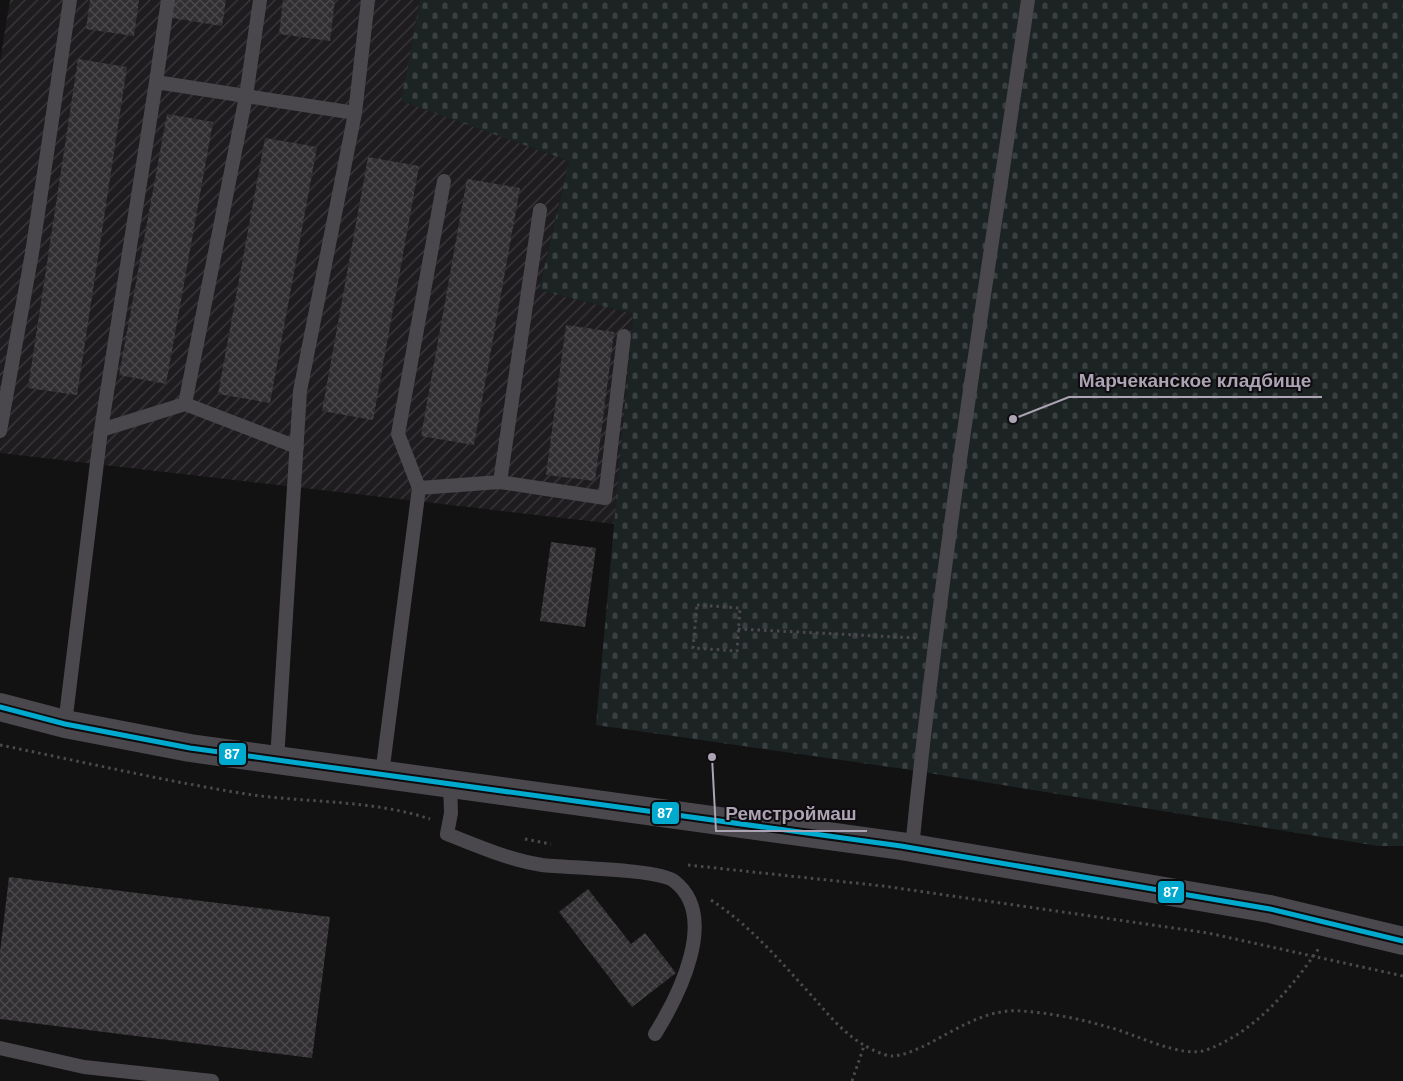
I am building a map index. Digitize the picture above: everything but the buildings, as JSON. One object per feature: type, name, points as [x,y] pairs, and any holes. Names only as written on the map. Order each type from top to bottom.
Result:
[{"type":"street","points":[[0,707],[65,724],[190,748],[912,848],[1270,909],[1403,941]]},
{"type":"lane","points":[[0,430],[32,254],[70,0]]},
{"type":"lane","points":[[65,724],[101,430],[168,0]]},
{"type":"lane","points":[[185,404],[246,96],[260,0]]},
{"type":"lane","points":[[277,760],[300,391],[355,113],[368,0]]},
{"type":"lane","points":[[912,848],[937,639],[1028,0]]},
{"type":"lane","points":[[156,82],[355,113]]},
{"type":"lane","points":[[382,774],[419,488],[398,434],[444,181]]},
{"type":"lane","points":[[500,482],[540,210]]},
{"type":"lane","points":[[419,488],[500,482],[605,498],[624,336]]},
{"type":"lane","points":[[101,430],[185,404],[297,447]]},
{"type":"lane","points":[[450,784],[452,813],[448,834],[493,852],[540,864],[649,873],[673,880],[688,898],[694,919],[693,948],[685,976],[672,1007],[655,1034]]},
{"type":"lane","points":[[0,1048],[84,1067],[212,1081]]},
{"type":"path","points":[[697,605],[740,608],[738,630],[737,651],[693,648],[697,605]]},
{"type":"path","points":[[738,630],[937,639]]},
{"type":"path","points":[[0,745],[158,778],[255,795],[406,811],[449,825]]},
{"type":"path","points":[[516,839],[533,839],[561,846]]},
{"type":"path","points":[[686,865],[883,886],[1208,933],[1403,976]]},
{"type":"path","points":[[709,898],[730,912],[759,937],[821,1007],[864,1046],[891,1056],[914,1050],[995,1012],[1022,1010],[1108,1026],[1180,1051],[1204,1051],[1237,1035],[1265,1013],[1305,969],[1335,924]]},
{"type":"path","points":[[852,1081],[860,1064],[864,1046]]},
{"type":"shaded area","points":[[10,0],[420,0],[402,101],[569,161],[539,290],[633,314],[615,524],[0,453],[0,61]]},
{"type":"green space","points":[[420,0],[1403,0],[1403,846],[1378,846],[904,769],[596,725],[633,314],[539,290],[569,161],[401,101]]},
{"type":"transit line","name":"87","points":[[0,707],[65,724],[190,748],[901,846],[1270,909],[1403,941]]},
{"type":"place","name":"Марчеканское кладбище","points":[[1013,419]]},
{"type":"place","name":"Ремстроймаш","points":[[712,757]]}]
